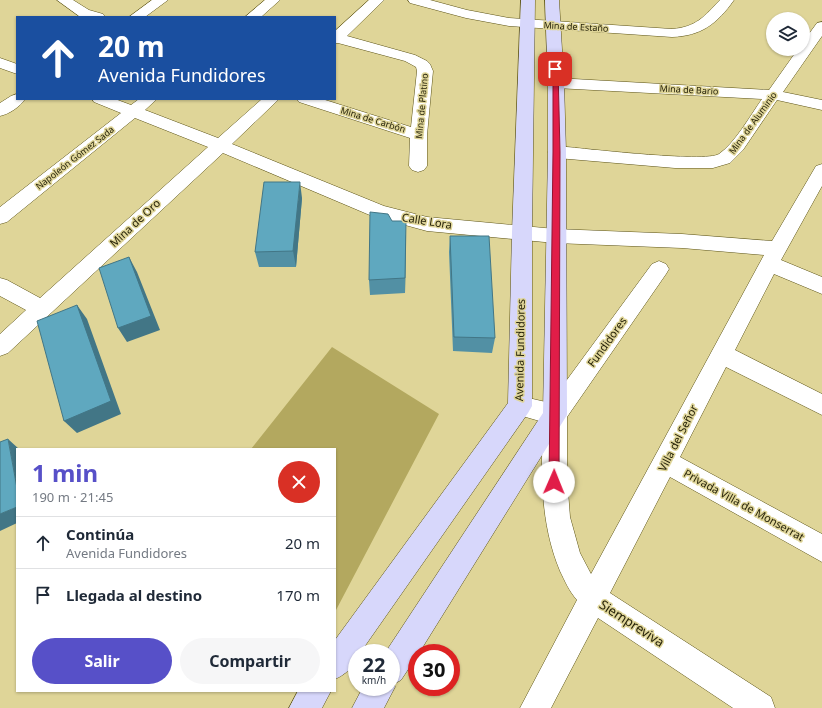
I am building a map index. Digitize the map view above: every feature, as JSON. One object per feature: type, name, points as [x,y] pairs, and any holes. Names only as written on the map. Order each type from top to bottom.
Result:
[{"type":"street","points":[[64,0],[84,13],[94,16]]},
{"type":"street","points":[[137,16],[161,0]]},
{"type":"street","points":[[336,38],[377,0]]},
{"type":"street","name":"Mina de Estaño","points":[[415,0],[490,19],[528,25],[683,33],[692,31],[704,25],[727,0]]},
{"type":"street","name":"Avenida Fundidores","points":[[336,663],[520,406],[522,232],[528,0]]},
{"type":"street","points":[[400,656],[555,415],[555,236],[557,152],[556,83],[552,26],[552,0]]},
{"type":"street","points":[[253,16],[267,1]]},
{"type":"street","name":"Mina de Aluminio","points":[[557,152],[675,162],[702,163],[719,161],[733,151],[822,26]]},
{"type":"street","name":"Mina de Platino","points":[[336,38],[406,56],[422,64],[426,71],[426,78],[419,134],[418,166]]},
{"type":"street","points":[[0,63],[16,69]]},
{"type":"street","name":"Mina de Bario","points":[[556,83],[774,95],[822,105]]},
{"type":"street","points":[[0,111],[16,100]]},
{"type":"street","name":"Calle Lora","points":[[103,100],[220,145],[379,211],[403,218],[427,224],[555,236],[682,241],[773,256],[822,286]]},
{"type":"street","name":"Napoleón Gómez Sada","points":[[0,217],[148,100]]},
{"type":"street","name":"Mina de Oro","points":[[0,347],[269,100]]},
{"type":"street","name":"Mina de Carbón","points":[[308,100],[419,134]]},
{"type":"street","name":"Villa del Señor","points":[[536,708],[773,256],[815,198],[822,170]]},
{"type":"street","name":"Fundidores","points":[[555,415],[660,269]]},
{"type":"street","points":[[0,286],[41,308]]},
{"type":"street","points":[[721,354],[822,405]]},
{"type":"street","points":[[520,406],[555,415]]},
{"type":"street","name":"Siempreviva","points":[[555,415],[554,496],[558,524],[564,546],[578,578],[594,599],[760,708]]},
{"type":"street","name":"Privada Villa de Monserrat","points":[[666,462],[822,549]]},
{"type":"street","points":[[304,708],[315,692]]},
{"type":"street","points":[[367,708],[374,696]]},
{"type":"shaded area","points":[[332,347],[439,414],[336,610],[336,448],[252,448]]},
{"type":"building","points":[[264,182],[300,182],[293,251],[255,252]]},
{"type":"building","points":[[370,212],[388,214],[392,221],[406,221],[405,278],[369,280]]},
{"type":"building","points":[[450,236],[489,236],[495,338],[454,337]]},
{"type":"building","points":[[129,257],[151,316],[118,328],[99,268]]},
{"type":"building","points":[[77,305],[111,401],[64,421],[37,321]]},
{"type":"building","points":[[8,439],[16,483],[16,507],[0,514],[0,442]]},
{"type":"route","points":[[554,482],[555,236],[557,152],[555,69]]}]
